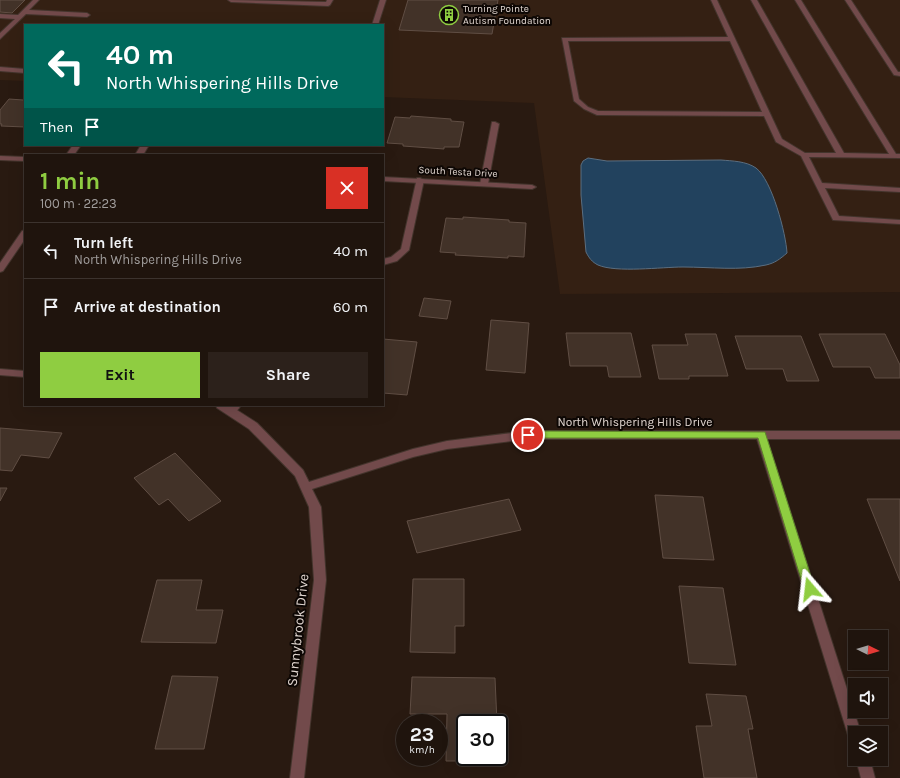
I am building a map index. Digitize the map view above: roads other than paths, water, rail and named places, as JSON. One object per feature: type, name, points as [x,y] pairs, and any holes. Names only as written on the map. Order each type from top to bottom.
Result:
[{"type":"street","points":[[0,37],[36,0]]},
{"type":"street","points":[[231,0],[295,1],[328,4],[330,0]]},
{"type":"street","points":[[375,24],[383,0]]},
{"type":"street","points":[[714,0],[779,140],[785,145],[804,155],[897,156]]},
{"type":"street","points":[[754,0],[841,155]]},
{"type":"street","points":[[798,0],[897,156]]},
{"type":"street","points":[[848,0],[899,76]]},
{"type":"street","points":[[0,16],[22,14],[87,15]]},
{"type":"street","points":[[732,39],[564,39],[576,100],[586,108],[597,113],[767,114]]},
{"type":"street","points":[[0,70],[24,71]]},
{"type":"street","points":[[484,184],[495,124]]},
{"type":"street","points":[[804,155],[836,218],[900,222]]},
{"type":"street","points":[[0,158],[24,159]]},
{"type":"street","name":"South Testa Drive","points":[[384,178],[532,186]]},
{"type":"street","points":[[384,262],[394,260],[405,250],[420,180]]},
{"type":"street","points":[[820,185],[900,190]]},
{"type":"street","points":[[0,269],[24,234]]},
{"type":"street","points":[[0,372],[24,374]]},
{"type":"street","name":"Sunnybrook Drive","points":[[233,408],[299,473],[315,507],[320,580],[297,778]]},
{"type":"street","name":"North Whispering Hills Drive","points":[[306,487],[413,453],[447,445],[528,435],[900,435]]},
{"type":"street","points":[[761,435],[852,726]]},
{"type":"street","points":[[864,766],[868,778]]},
{"type":"water","points":[[588,158],[607,161],[721,160],[748,164],[756,168],[762,174],[773,195],[784,233],[787,253],[772,263],[746,268],[683,267],[616,269],[598,265],[591,260],[586,252],[581,195],[581,165],[583,161]]},
{"type":"place","name":"Turning Pointe Autism Foundation","points":[[449,15]]}]
